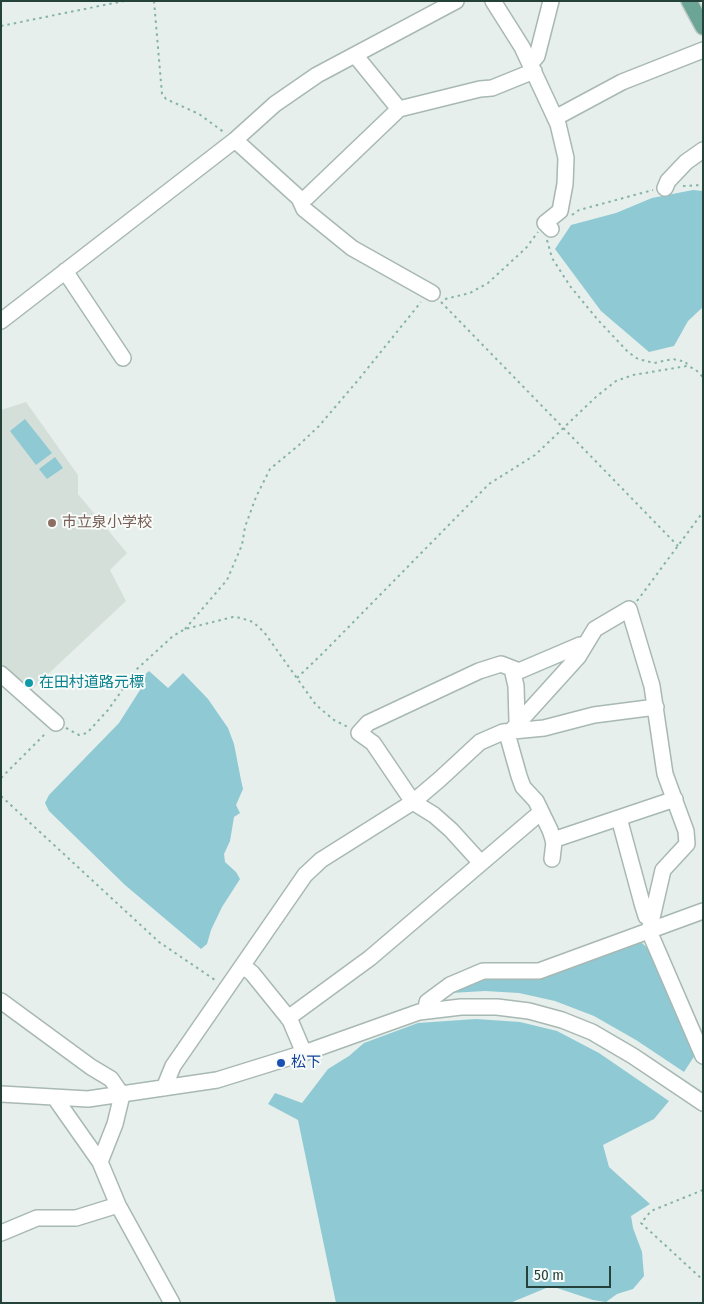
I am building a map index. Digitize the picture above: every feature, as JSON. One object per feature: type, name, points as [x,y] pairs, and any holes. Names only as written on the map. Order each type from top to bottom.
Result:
[{"type":"main road","points":[[689,1],[703,27]]},
{"type":"street","points":[[1,321],[235,140],[275,104],[317,76],[456,1]]},
{"type":"street","points":[[492,1],[522,47],[556,118],[566,158],[565,184],[560,211],[548,226]]},
{"type":"street","points":[[301,201],[399,109],[492,88],[532,68],[538,56],[552,1]]},
{"type":"street","points":[[556,118],[622,82],[703,50]]},
{"type":"street","points":[[355,55],[399,109]]},
{"type":"street","points":[[235,140],[299,198],[304,209],[352,248],[436,297]]},
{"type":"street","points":[[665,188],[668,181],[686,162],[703,150]]},
{"type":"street","points":[[65,271],[123,358]]},
{"type":"street","points":[[552,860],[553,840],[550,830],[536,801],[523,787],[508,737],[578,657],[595,629],[629,609],[652,686],[665,774],[686,831],[687,844],[663,870],[650,924]]},
{"type":"street","points":[[481,863],[434,815],[413,802],[373,744],[359,733],[368,723],[479,671],[502,664],[519,671],[580,645],[584,647]]},
{"type":"street","points":[[514,669],[517,720],[515,727]]},
{"type":"street","points":[[1,674],[56,722]]},
{"type":"street","points":[[164,1088],[173,1066],[305,875],[320,860],[413,802],[480,742],[515,727],[544,728],[594,715],[656,707]]},
{"type":"street","points":[[553,840],[675,799]]},
{"type":"street","points":[[288,1018],[370,958],[540,812]]},
{"type":"street","points":[[619,818],[646,916],[703,1056]]},
{"type":"street","points":[[426,1011],[427,1002],[450,985],[483,972],[539,971],[650,924],[669,922],[703,910]]},
{"type":"street","points":[[243,966],[252,973],[288,1018],[304,1053]]},
{"type":"street","points":[[1,1001],[91,1067],[111,1079],[122,1095],[115,1124],[100,1162]]},
{"type":"street","points":[[1,1094],[88,1099],[217,1080],[304,1053],[419,1012],[461,1007],[497,1007],[529,1011],[562,1020],[592,1032],[625,1051],[703,1103]]},
{"type":"street","points":[[55,1098],[100,1162],[118,1205],[172,1303]]},
{"type":"street","points":[[1,1233],[37,1218],[76,1218],[118,1205]]},
{"type":"path","points":[[1,26],[124,1]]},
{"type":"path","points":[[154,1],[162,94],[166,99],[199,114],[235,140]]},
{"type":"path","points":[[572,215],[579,210],[665,188],[703,185]]},
{"type":"path","points":[[186,629],[227,580],[242,545],[250,512],[270,469],[319,426],[365,372],[420,302],[436,297],[446,298],[470,293],[488,283],[548,226]]},
{"type":"path","points":[[548,226],[546,242],[552,258],[570,286],[628,352],[638,359],[654,363],[673,359],[686,362],[687,366]]},
{"type":"path","points":[[436,297],[678,546]]},
{"type":"path","points":[[297,678],[489,484],[535,455],[616,381],[633,375],[687,366],[695,369],[703,377]]},
{"type":"path","points":[[629,609],[642,597],[703,512]]},
{"type":"path","points":[[1,778],[56,722],[79,735],[87,733],[108,710],[138,669],[173,636],[186,629],[233,617],[253,622],[264,632],[316,705],[334,720],[359,733]]},
{"type":"path","points":[[1,796],[159,942],[228,988]]},
{"type":"path","points":[[703,1190],[651,1211],[641,1223],[703,1280]]},
{"type":"shaded area","name":"市立泉小学校","points":[[26,402],[78,475],[78,494],[127,553],[110,570],[126,601],[30,691],[1,668],[1,410]]},
{"type":"water","points":[[693,190],[703,191],[703,307],[688,321],[674,346],[649,352],[601,311],[555,249],[571,225],[616,213],[652,198]]},
{"type":"water","points":[[25,419],[52,453],[36,465],[10,431]]},
{"type":"water","points":[[55,457],[63,468],[47,479],[39,469]]},
{"type":"water","points":[[149,671],[168,688],[183,673],[208,699],[228,728],[234,744],[243,789],[236,805],[240,813],[234,817],[230,841],[224,854],[225,862],[236,872],[240,879],[222,907],[211,930],[207,944],[201,949],[125,885],[49,811],[45,803],[49,795],[119,723],[140,690],[143,676]]},
{"type":"water","points":[[642,943],[652,952],[695,1055],[684,1072],[636,1040],[594,1016],[555,1001],[519,993],[485,991],[451,993],[469,981],[493,975],[521,977],[531,980],[570,967],[621,945]]},
{"type":"water","points":[[476,1019],[520,1022],[557,1031],[599,1053],[669,1101],[654,1119],[603,1145],[609,1167],[650,1204],[631,1216],[633,1228],[642,1252],[644,1276],[633,1289],[617,1294],[606,1302],[593,1300],[551,1286],[510,1303],[336,1303],[298,1120],[268,1104],[275,1093],[302,1103],[328,1069],[349,1056],[364,1043],[418,1023]]},
{"type":"place","name":"市立泉小学校","points":[[52,523]]},
{"type":"place","name":"在田村道路元標","points":[[29,683]]},
{"type":"place","name":"松下","points":[[281,1063]]}]
